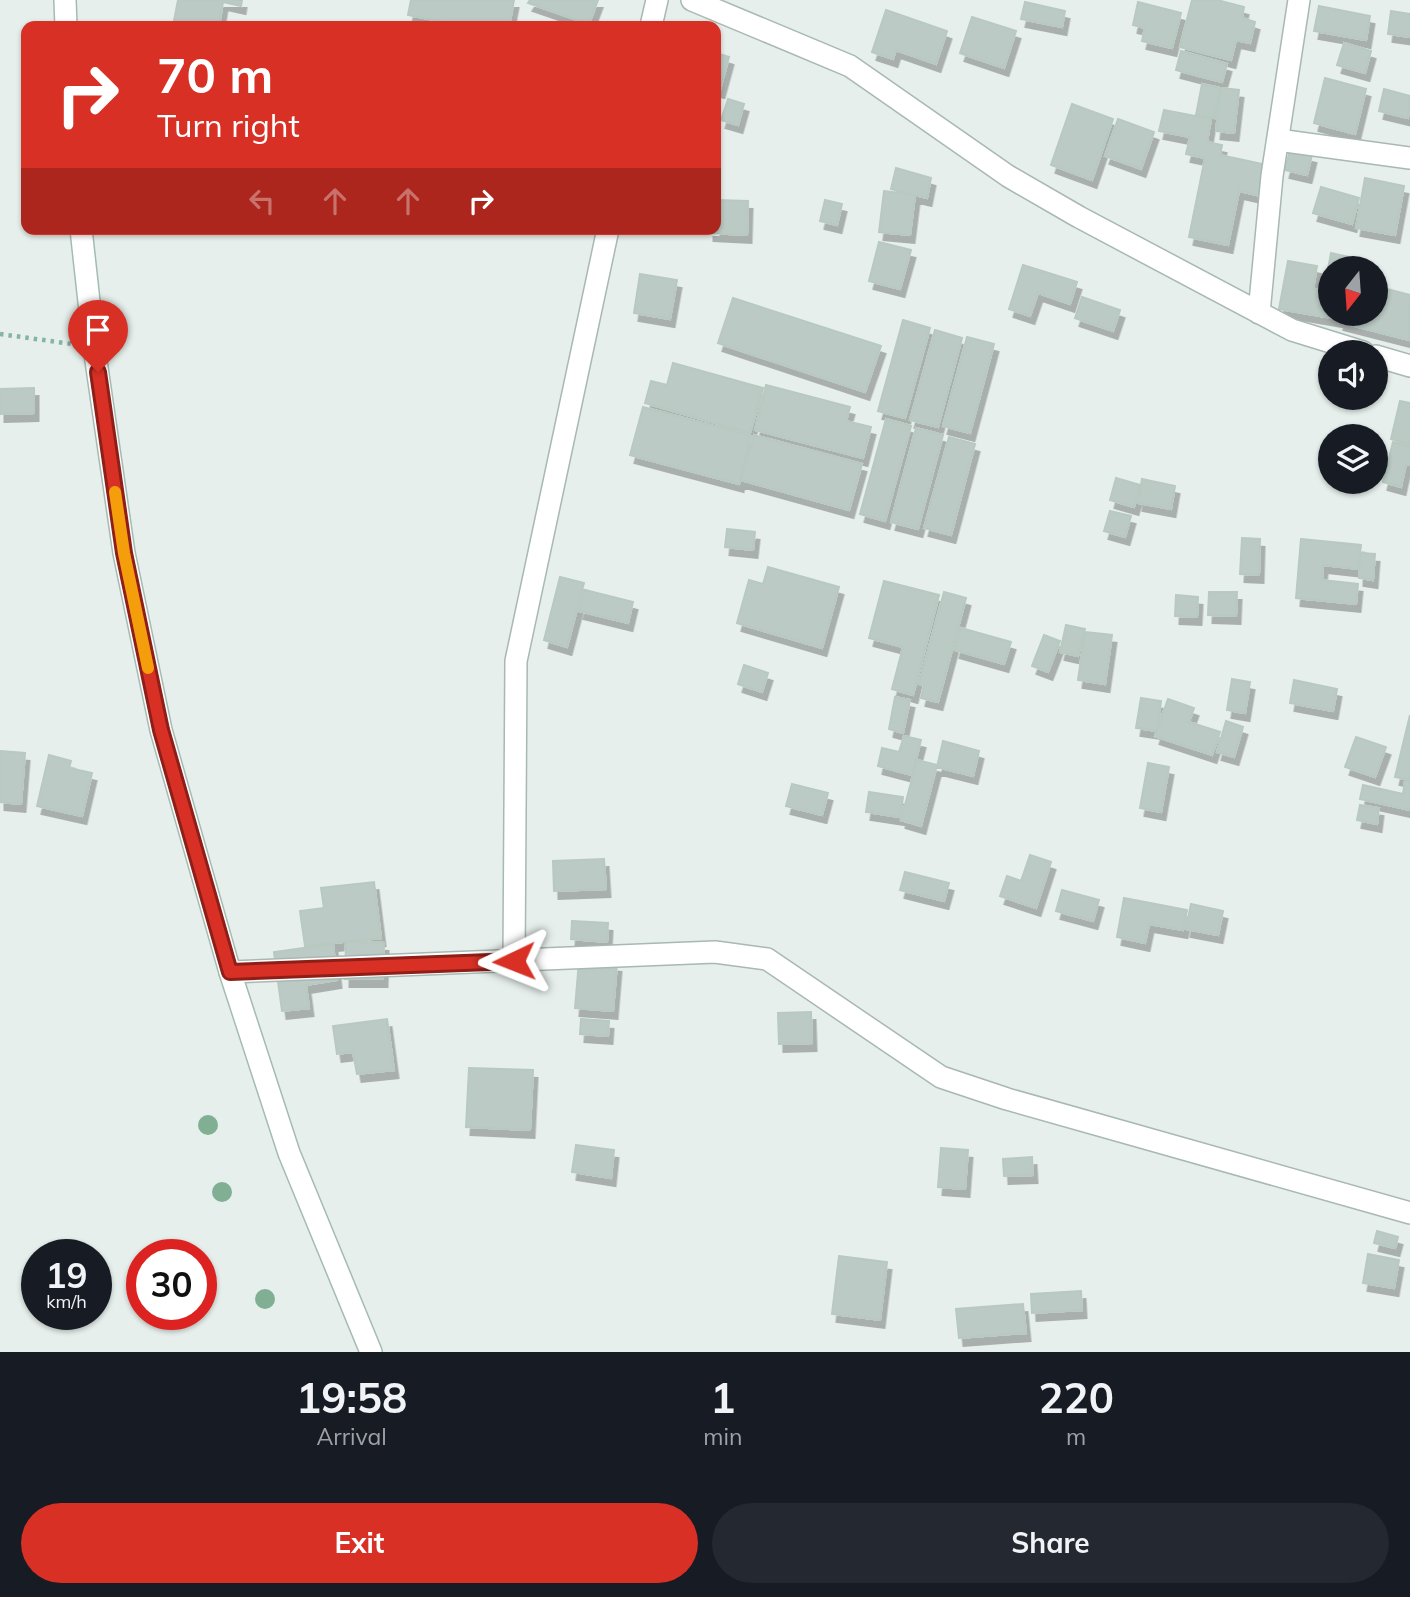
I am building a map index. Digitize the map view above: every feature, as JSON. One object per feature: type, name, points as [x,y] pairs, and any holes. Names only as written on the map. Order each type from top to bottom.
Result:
[{"type":"street","points":[[65,0],[66,21]]},
{"type":"street","points":[[652,21],[657,0]]},
{"type":"street","points":[[692,0],[850,66],[1008,176],[1259,313],[1292,330],[1324,340]]},
{"type":"street","points":[[1259,313],[1278,140],[1299,0]]},
{"type":"street","points":[[1278,140],[1410,158]]},
{"type":"street","points":[[82,235],[94,347],[124,553],[161,730],[230,972],[289,1153],[372,1352]]},
{"type":"street","points":[[514,961],[516,661],[607,235]]},
{"type":"street","points":[[1388,360],[1410,366]]},
{"type":"street","points":[[230,972],[715,952],[767,959],[941,1077],[1007,1099],[1410,1213]]},
{"type":"path","points":[[0,334],[94,347]]},
{"type":"building","points":[[178,0],[242,0],[241,6],[223,2],[220,21],[174,21]]},
{"type":"building","points":[[411,0],[514,0],[510,21],[439,21],[408,15]]},
{"type":"building","points":[[530,0],[598,0],[590,21],[580,21],[528,3]]},
{"type":"building","points":[[1192,0],[1217,0],[1244,7],[1242,18],[1255,22],[1250,43],[1236,40],[1231,60],[1180,47]]},
{"type":"building","points":[[1025,2],[1065,11],[1062,27],[1021,19]]},
{"type":"building","points":[[1138,2],[1181,13],[1172,48],[1142,41],[1145,28],[1133,25]]},
{"type":"building","points":[[1319,6],[1370,16],[1366,40],[1314,31]]},
{"type":"building","points":[[886,10],[947,31],[936,64],[896,50],[893,59],[872,52]]},
{"type":"building","points":[[1391,11],[1410,14],[1410,37],[1388,34]]},
{"type":"building","points":[[972,17],[1016,31],[1004,68],[960,53]]},
{"type":"building","points":[[1344,43],[1371,51],[1365,73],[1337,65]]},
{"type":"building","points":[[1181,51],[1227,64],[1222,82],[1176,70]]},
{"type":"building","points":[[721,55],[729,57],[721,86]]},
{"type":"building","points":[[1325,78],[1366,89],[1355,134],[1314,123]]},
{"type":"building","points":[[1202,84],[1220,88],[1215,118],[1196,115]]},
{"type":"building","points":[[1221,88],[1239,90],[1234,133],[1216,131]]},
{"type":"building","points":[[1384,89],[1410,96],[1408,118],[1379,111]]},
{"type":"building","points":[[728,99],[744,104],[738,125],[721,120]]},
{"type":"building","points":[[1072,104],[1113,119],[1092,180],[1051,165]]},
{"type":"building","points":[[1164,110],[1211,119],[1207,142],[1222,145],[1220,155],[1267,165],[1261,196],[1239,191],[1228,245],[1189,237],[1205,158],[1186,154],[1190,137],[1159,131]]},
{"type":"building","points":[[1118,119],[1154,132],[1141,169],[1105,156]]},
{"type":"building","points":[[1290,150],[1312,155],[1307,175],[1285,170]]},
{"type":"building","points":[[896,168],[931,178],[927,198],[891,189]]},
{"type":"building","points":[[1365,178],[1404,186],[1395,235],[1356,228]]},
{"type":"building","points":[[1321,187],[1359,198],[1352,224],[1313,213]]},
{"type":"building","points":[[884,191],[915,195],[910,235],[879,232]]},
{"type":"building","points":[[721,200],[748,201],[747,235],[721,234]]},
{"type":"building","points":[[825,200],[842,204],[837,225],[820,221]]},
{"type":"building","points":[[879,242],[911,250],[900,289],[869,281]]},
{"type":"building","points":[[1288,261],[1317,266],[1313,289],[1318,290],[1318,316],[1279,309]]},
{"type":"building","points":[[1023,265],[1077,282],[1070,304],[1038,293],[1030,316],[1009,309]]},
{"type":"building","points":[[640,274],[677,280],[670,319],[634,313]]},
{"type":"building","points":[[1388,289],[1410,295],[1409,340],[1355,326],[1388,326]]},
{"type":"building","points":[[1082,297],[1120,310],[1113,331],[1075,318]]},
{"type":"building","points":[[733,298],[881,346],[865,392],[718,343]]},
{"type":"building","points":[[903,320],[930,328],[905,418],[878,411]]},
{"type":"building","points":[[935,330],[962,338],[938,427],[910,420]]},
{"type":"building","points":[[967,337],[994,344],[970,433],[943,426]]},
{"type":"building","points":[[673,363],[763,388],[750,433],[645,403],[651,381],[667,385]]},
{"type":"building","points":[[766,385],[850,407],[846,421],[871,427],[863,458],[755,430]]},
{"type":"building","points":[[34,388],[34,413],[0,414],[0,389]]},
{"type":"building","points":[[1400,401],[1410,403],[1410,444],[1391,439]]},
{"type":"building","points":[[643,407],[751,436],[739,484],[630,455]]},
{"type":"building","points":[[886,419],[911,426],[885,521],[860,514]]},
{"type":"building","points":[[916,428],[943,435],[918,529],[891,522]]},
{"type":"building","points":[[754,435],[862,464],[849,510],[741,480]]},
{"type":"building","points":[[949,437],[975,444],[951,535],[924,528]]},
{"type":"building","points":[[1393,442],[1410,447],[1410,465],[1406,464],[1401,487],[1388,483],[1388,462]]},
{"type":"building","points":[[1116,478],[1140,485],[1134,507],[1110,500]]},
{"type":"building","points":[[1142,479],[1175,486],[1171,509],[1138,503]]},
{"type":"building","points":[[1110,511],[1131,516],[1125,537],[1104,531]]},
{"type":"building","points":[[727,529],[755,532],[753,550],[725,547]]},
{"type":"building","points":[[1242,538],[1260,539],[1259,575],[1240,574]]},
{"type":"building","points":[[1301,539],[1361,545],[1358,569],[1323,565],[1322,580],[1358,584],[1356,604],[1296,598]]},
{"type":"building","points":[[1360,553],[1375,554],[1373,580],[1359,578]]},
{"type":"building","points":[[768,567],[839,587],[822,648],[737,623],[749,580],[763,584]]},
{"type":"building","points":[[560,577],[584,583],[567,647],[544,640]]},
{"type":"building","points":[[884,581],[939,595],[913,695],[892,689],[903,647],[869,638]]},
{"type":"building","points":[[585,590],[633,602],[628,623],[579,611]]},
{"type":"building","points":[[944,592],[966,598],[938,702],[921,698],[924,685],[919,684]]},
{"type":"building","points":[[1209,592],[1237,592],[1236,616],[1208,615]]},
{"type":"building","points":[[1176,595],[1198,597],[1197,617],[1175,616]]},
{"type":"building","points":[[1066,625],[1085,629],[1078,656],[1060,652]]},
{"type":"building","points":[[961,628],[1011,642],[1004,664],[955,650]]},
{"type":"building","points":[[1085,632],[1112,635],[1105,684],[1078,680]]},
{"type":"building","points":[[1044,635],[1060,641],[1048,672],[1032,666]]},
{"type":"building","points":[[744,665],[768,673],[762,692],[738,684]]},
{"type":"building","points":[[1232,679],[1250,682],[1245,713],[1227,710]]},
{"type":"building","points":[[1294,680],[1337,689],[1333,711],[1290,703]]},
{"type":"building","points":[[895,697],[910,700],[903,733],[889,729]]},
{"type":"building","points":[[1141,698],[1161,701],[1157,731],[1136,728]]},
{"type":"building","points":[[1168,699],[1194,708],[1189,722],[1220,732],[1212,755],[1155,736]]},
{"type":"building","points":[[1410,715],[1410,780],[1395,777]]},
{"type":"building","points":[[1226,721],[1243,727],[1234,757],[1217,752]]},
{"type":"building","points":[[904,736],[921,740],[912,775],[878,766],[882,748],[899,752]]},
{"type":"building","points":[[1356,737],[1386,747],[1375,777],[1345,767]]},
{"type":"building","points":[[943,741],[979,751],[973,776],[937,767]]},
{"type":"building","points":[[0,751],[25,753],[21,804],[0,802]]},
{"type":"building","points":[[49,755],[71,761],[69,768],[92,773],[82,816],[37,806]]},
{"type":"building","points":[[917,760],[937,765],[921,826],[901,820]]},
{"type":"building","points":[[1148,763],[1169,767],[1161,812],[1140,808]]},
{"type":"building","points":[[1405,781],[1410,782],[1410,810],[1360,799],[1363,785],[1403,794]]},
{"type":"building","points":[[792,784],[828,793],[822,815],[786,806]]},
{"type":"building","points":[[869,792],[903,797],[900,817],[866,812]]},
{"type":"building","points":[[1360,805],[1379,808],[1377,824],[1357,820]]},
{"type":"building","points":[[1030,855],[1051,862],[1036,908],[1000,896],[1007,876],[1021,881]]},
{"type":"building","points":[[604,859],[606,889],[554,891],[553,861]]},
{"type":"building","points":[[905,872],[949,883],[944,901],[900,890]]},
{"type":"building","points":[[374,882],[381,938],[305,946],[300,911],[324,908],[321,888]]},
{"type":"building","points":[[1062,890],[1099,900],[1093,921],[1056,911]]},
{"type":"building","points":[[1124,898],[1187,910],[1183,930],[1149,924],[1145,943],[1117,937]]},
{"type":"building","points":[[1191,904],[1223,911],[1218,935],[1186,929]]},
{"type":"building","points":[[572,921],[608,923],[607,942],[571,939]]},
{"type":"building","points":[[346,942],[384,943],[383,979],[345,979]]},
{"type":"building","points":[[333,944],[337,980],[306,985],[309,1008],[282,1011],[274,952]]},
{"type":"building","points":[[579,961],[617,964],[613,1011],[575,1008]]},
{"type":"building","points":[[811,1012],[812,1043],[779,1044],[778,1013]]},
{"type":"building","points":[[387,1019],[394,1070],[357,1074],[353,1052],[337,1054],[333,1026]]},
{"type":"building","points":[[581,1019],[609,1021],[608,1036],[580,1034]]},
{"type":"building","points":[[469,1068],[533,1070],[530,1130],[466,1127]]},
{"type":"building","points":[[576,1145],[614,1150],[611,1178],[572,1172]]},
{"type":"building","points":[[941,1148],[968,1150],[965,1189],[938,1187]]},
{"type":"building","points":[[1032,1157],[1033,1175],[1004,1176],[1003,1159]]},
{"type":"building","points":[[1377,1231],[1398,1237],[1395,1248],[1374,1243]]},
{"type":"building","points":[[1368,1254],[1399,1260],[1394,1288],[1363,1283]]},
{"type":"building","points":[[839,1256],[887,1262],[880,1320],[832,1314]]},
{"type":"building","points":[[1081,1291],[1082,1310],[1032,1313],[1031,1294]]},
{"type":"building","points":[[1023,1304],[1026,1333],[959,1338],[956,1309]]},
{"type":"slow traffic","points":[[115,492],[124,553],[148,668]]},
{"type":"route","points":[[98,372],[124,553],[161,730],[230,972],[514,961]]}]
